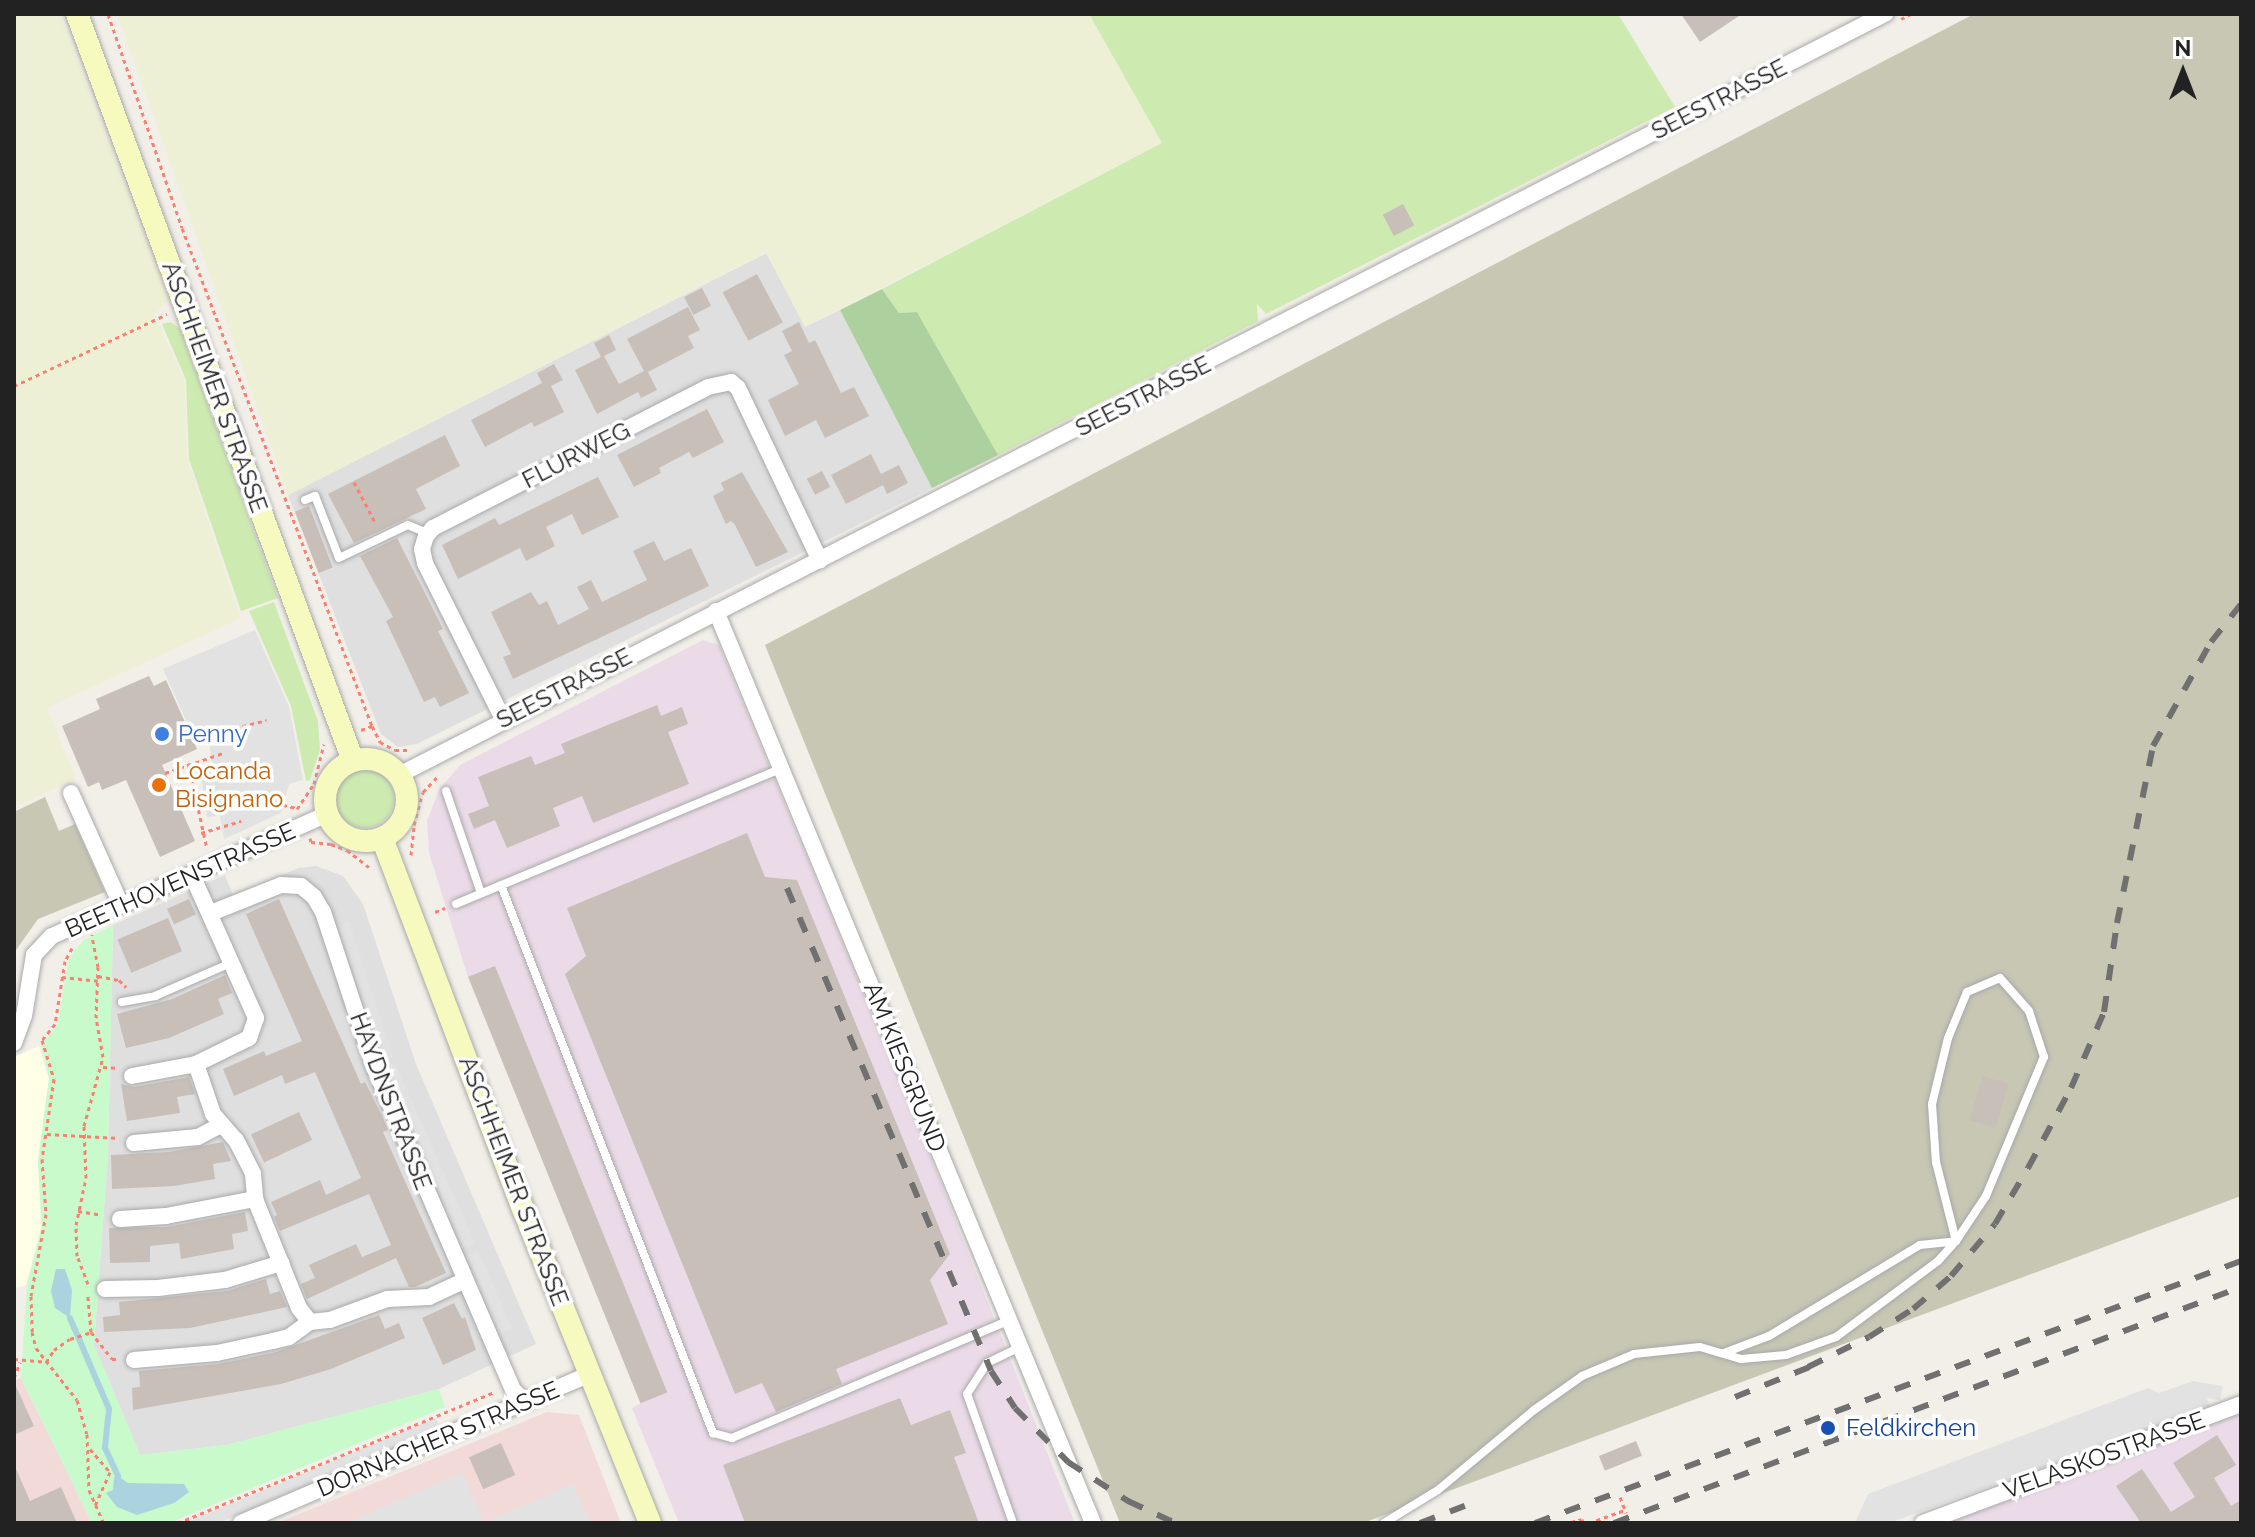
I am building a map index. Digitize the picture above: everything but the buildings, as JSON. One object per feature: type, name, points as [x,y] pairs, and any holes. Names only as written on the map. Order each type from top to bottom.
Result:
[{"type":"main road","name":"ASCHHEIMER STRASSE","points":[[77,14],[353,761]]},
{"type":"main road","points":[[353,761],[378,761],[399,775],[407,798],[406,811],[393,832],[382,838],[356,840],[344,835],[327,814],[325,801],[332,776],[353,761]]},
{"type":"main road","name":"ASCHHEIMER STRASSE","points":[[382,838],[650,1523]]},
{"type":"street","name":"SEESTRASSE","points":[[399,775],[503,719],[820,561],[1885,14]]},
{"type":"street","name":"FLURWEG","points":[[428,533],[708,387],[731,382],[744,399],[820,561]]},
{"type":"street","points":[[428,533],[422,549],[425,563],[503,719]]},
{"type":"street","name":"AM KIESGRUND","points":[[716,611],[1093,1523]]},
{"type":"street","points":[[71,793],[121,905]]},
{"type":"street","name":"BEETHOVENSTRASSE","points":[[14,1043],[24,1016],[34,955],[52,936],[327,814]]},
{"type":"street","points":[[132,1076],[196,1064],[249,1038],[256,1018],[192,875]]},
{"type":"street","name":"HAYDNSTRASSE","points":[[211,913],[281,885],[301,886],[314,897],[323,912],[374,1067],[464,1281],[519,1396]]},
{"type":"street","points":[[196,1064],[213,1114],[236,1140],[253,1174],[255,1199],[299,1308],[310,1322]]},
{"type":"street","points":[[138,1143],[198,1137],[222,1124]]},
{"type":"street","points":[[120,1219],[166,1216],[255,1199]]},
{"type":"street","points":[[105,1289],[158,1288],[225,1280],[281,1263]]},
{"type":"street","points":[[134,1360],[217,1353],[273,1341],[289,1337],[310,1322],[330,1320],[387,1299],[429,1297],[464,1281]]},
{"type":"street","name":"DORNACHER STRASSE","points":[[241,1523],[519,1396],[590,1374]]},
{"type":"street","name":"VELASKOSTRASSE","points":[[1923,1523],[2241,1404]]},
{"type":"lane","points":[[305,500],[315,496],[339,558],[408,525],[428,533]]},
{"type":"lane","points":[[456,904],[782,768]]},
{"type":"lane","points":[[446,791],[481,893]]},
{"type":"lane","points":[[501,885],[713,1433],[732,1438],[1010,1320]]},
{"type":"lane","points":[[122,1002],[155,996],[232,963]]},
{"type":"lane","points":[[1384,1523],[1438,1490],[1534,1410],[1582,1376],[1634,1354],[1700,1347],[1741,1359],[1786,1355],[1836,1337],[1898,1294],[1938,1261],[1956,1241],[1986,1196],[2044,1057],[2029,1011],[2000,978],[1967,992],[1948,1038],[1932,1104],[1936,1162],[1956,1241]]},
{"type":"lane","points":[[1724,1353],[1769,1336],[1920,1245],[1956,1241]]},
{"type":"lane","points":[[1013,1523],[967,1394],[987,1363],[1021,1346]]},
{"type":"path","points":[[108,14],[182,228],[372,726],[380,742],[395,750],[414,749],[430,784],[423,792],[414,825],[413,854]]},
{"type":"path","points":[[14,386],[185,306]]},
{"type":"path","points":[[354,482],[383,537]]},
{"type":"path","points":[[219,732],[267,720]]},
{"type":"path","points":[[165,773],[223,753]]},
{"type":"path","points":[[188,763],[201,833],[214,865]]},
{"type":"path","points":[[275,803],[297,808]]},
{"type":"path","points":[[201,833],[241,821]]},
{"type":"path","points":[[298,847],[311,842]]},
{"type":"path","points":[[435,912],[446,908]]},
{"type":"path","points":[[104,1523],[89,1490],[88,1446],[77,1400],[36,1348],[32,1332],[31,1296],[45,1236],[42,1159],[54,1079],[42,1040],[55,1024],[62,977],[72,948],[91,932],[98,978],[96,1018],[103,1067],[84,1126],[88,1150],[86,1178],[78,1211],[77,1256],[89,1286],[87,1309],[91,1332],[112,1359],[134,1360]]},
{"type":"path","points":[[62,977],[119,980],[132,1000]]},
{"type":"path","points":[[46,1133],[84,1139],[133,1137],[138,1143]]},
{"type":"path","points":[[78,1211],[120,1219]]},
{"type":"path","points":[[46,1362],[54,1350],[70,1339],[91,1332]]},
{"type":"path","points":[[14,1359],[20,1362],[46,1362]]},
{"type":"path","points":[[14,1378],[20,1362]]},
{"type":"path","points":[[178,1523],[494,1392],[519,1396]]},
{"type":"path","points":[[88,1446],[110,1472],[95,1505]]},
{"type":"path","points":[[1571,1522],[1582,1519],[1586,1523],[1625,1511],[1620,1497]]},
{"type":"shaded area","points":[[14,14],[60,14],[169,299],[155,314],[185,382],[187,459],[241,618],[47,708],[76,779],[14,807]]},
{"type":"shaded area","points":[[117,14],[1089,14],[1162,143],[805,327],[766,253],[288,495]]},
{"type":"shaded area","points":[[1974,14],[2241,14],[2241,1196],[1363,1523],[1120,1523],[765,645]]},
{"type":"shaded area","points":[[767,253],[805,327],[840,310],[932,488],[417,744],[398,747],[381,734],[288,495]]},
{"type":"shaded area","points":[[255,630],[289,707],[303,780],[289,784],[281,813],[224,839],[220,816],[207,817],[200,768],[212,766],[209,740],[197,745],[163,669]]},
{"type":"shaded area","points":[[703,640],[719,645],[922,1136],[1075,1523],[679,1523],[632,1408],[641,1403],[468,977],[429,853],[427,821],[439,790],[460,765]]},
{"type":"shaded area","points":[[45,797],[59,831],[75,824],[105,892],[38,919],[14,953],[14,812]]},
{"type":"shaded area","points":[[316,866],[343,876],[363,904],[416,1064],[536,1344],[439,1389],[227,1445],[140,1455],[94,1345],[108,1153],[113,925],[225,875],[233,895],[299,868]]},
{"type":"shaded area","points":[[349,921],[393,1057],[379,1062],[335,926]]},
{"type":"shaded area","points":[[39,1046],[49,1079],[38,1161],[41,1227],[26,1285],[14,1288],[14,1057]]},
{"type":"shaded area","points":[[395,1063],[475,1243],[461,1249],[381,1069]]},
{"type":"shaded area","points":[[478,1251],[513,1329],[499,1335],[464,1257]]},
{"type":"shaded area","points":[[21,1378],[92,1523],[14,1523],[14,1381]]},
{"type":"shaded area","points":[[2193,1381],[2223,1386],[2220,1400],[2207,1398],[2210,1407],[1889,1523],[1855,1523],[1868,1494],[2148,1388],[2159,1393]]},
{"type":"shaded area","points":[[547,1412],[579,1415],[621,1523],[277,1523]]},
{"type":"shaded area","points":[[2241,1413],[2241,1523],[1945,1523]]},
{"type":"shaded area","points":[[436,1418],[441,1429],[218,1523],[185,1523]]},
{"type":"shaded area","points":[[462,1473],[484,1523],[347,1523]]},
{"type":"shaded area","points":[[573,1484],[590,1523],[484,1523]]},
{"type":"green space","points":[[1089,14],[1618,14],[1675,107],[1266,314],[1257,304],[1258,321],[998,455],[917,312],[899,313],[882,289],[1162,143]]},
{"type":"green space","points":[[882,289],[899,313],[917,312],[998,455],[932,488],[840,310]]},
{"type":"green space","points":[[171,322],[180,329],[278,598],[241,611],[189,459],[186,380],[162,324]]},
{"type":"green space","points":[[274,602],[318,721],[320,750],[310,780],[306,781],[291,706],[249,611]]},
{"type":"green space","points":[[365,770],[376,772],[385,779],[392,788],[392,810],[385,819],[376,826],[365,828],[354,826],[345,819],[338,810],[336,799],[338,788],[345,779],[354,772]]},
{"type":"green space","points":[[113,925],[108,1153],[94,1345],[140,1455],[227,1445],[439,1389],[445,1407],[169,1523],[92,1523],[21,1378],[27,1285],[42,1227],[38,1161],[49,1078],[41,1045],[58,1024],[68,962],[75,950],[84,940]]},
{"type":"water","points":[[56,1269],[65,1269],[72,1290],[70,1318],[55,1308],[51,1291]]},
{"type":"water","points":[[118,1476],[128,1483],[184,1484],[189,1492],[174,1503],[137,1515],[117,1507],[106,1493],[113,1490],[114,1477]]},
{"type":"waterway","points":[[70,1318],[109,1409],[105,1448],[118,1476]]},
{"type":"railway","points":[[1808,1367],[1869,1337],[1913,1309],[1951,1276],[1995,1224],[2028,1168],[2071,1088],[2104,1012],[2117,923],[2153,746],[2211,642],[2241,604]]},
{"type":"railway","points":[[787,888],[991,1371],[1015,1408],[1068,1462],[1128,1501],[1175,1523]]},
{"type":"railway","points":[[1535,1523],[2241,1261]]},
{"type":"railway","points":[[1614,1523],[2241,1287]]},
{"type":"railway","points":[[1735,1397],[1817,1364]]},
{"type":"railway","points":[[1420,1523],[1467,1505]]},
{"type":"place","name":"Penny","points":[[162,734]]},
{"type":"place","name":"Locanda Bisignano","points":[[159,785]]},
{"type":"place","name":"Feldkirchen","points":[[1828,1428]]}]
